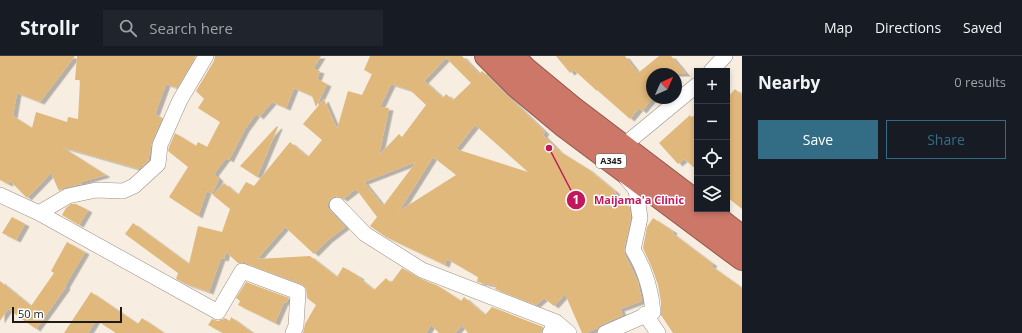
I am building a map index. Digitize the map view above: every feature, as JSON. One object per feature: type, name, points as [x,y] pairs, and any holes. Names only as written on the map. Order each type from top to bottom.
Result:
[{"type":"highway","name":"A345","points":[[486,56],[517,86],[565,127],[619,155],[694,200]]},
{"type":"highway","name":"A345","points":[[513,56],[526,69],[572,107],[619,155],[742,260]]},
{"type":"highway","points":[[710,212],[742,237]]},
{"type":"street","points":[[39,213],[68,196],[96,190],[123,191],[134,186],[158,164],[160,145],[180,100],[206,56]]},
{"type":"street","points":[[714,68],[725,56]]},
{"type":"street","points":[[605,333],[645,314],[653,312],[651,294],[641,263],[632,250],[640,218],[636,190],[619,155],[694,88]]},
{"type":"street","points":[[0,195],[39,213],[218,312],[242,271],[298,292],[296,326],[293,333]]},
{"type":"street","points":[[337,205],[365,234],[422,270],[553,328],[569,333]]},
{"type":"street","points":[[645,314],[658,333]]},
{"type":"building","points":[[0,56],[75,56],[40,102],[17,93],[13,116],[32,128],[36,112],[67,122],[68,117],[78,119],[80,80],[75,80],[77,56],[196,56],[177,88],[166,84],[155,114],[162,118],[152,142],[148,161],[139,169],[62,147],[106,175],[81,182],[82,184],[66,187],[59,191],[51,173],[27,198],[10,181],[8,184],[0,180]]},
{"type":"building","points":[[215,56],[321,56],[313,69],[320,71],[317,79],[327,84],[316,107],[312,96],[294,88],[286,108],[272,102],[259,117],[256,114],[245,129],[229,160],[226,158],[214,174],[219,179],[212,194],[207,191],[198,216],[169,197],[188,167],[168,151],[175,133],[196,146],[198,142],[207,147],[220,122],[198,108],[204,99],[196,91],[214,61]]},
{"type":"building","points":[[370,56],[462,56],[479,74],[482,71],[545,132],[543,135],[559,151],[588,169],[616,192],[603,207],[629,204],[631,218],[624,249],[625,255],[638,282],[642,301],[620,309],[623,315],[601,325],[598,328],[582,333],[565,294],[554,306],[544,298],[536,305],[495,289],[497,286],[477,282],[478,277],[447,259],[445,265],[386,237],[370,226],[377,217],[356,189],[343,199],[335,196],[330,199],[328,208],[345,227],[328,240],[314,254],[285,227],[257,259],[310,256],[337,277],[343,267],[360,277],[359,278],[374,290],[386,278],[391,283],[402,268],[419,278],[438,286],[461,301],[464,297],[485,315],[492,307],[543,327],[541,333],[468,333],[462,325],[455,333],[439,333],[431,325],[426,333],[303,333],[305,324],[316,305],[307,298],[306,288],[301,284],[245,263],[238,263],[226,252],[224,259],[221,258],[209,292],[176,279],[178,273],[125,234],[133,223],[189,264],[198,226],[222,232],[230,209],[213,195],[224,183],[238,195],[246,182],[254,186],[290,142],[308,157],[322,140],[303,124],[324,99],[337,129],[348,91],[362,95],[372,74],[364,70]],"holes":[[[446,58],[471,83],[453,100],[446,94],[443,98],[424,81]],[[391,84],[410,90],[426,105],[402,137],[399,134],[379,155],[389,108],[380,107]],[[475,125],[528,172],[456,149]],[[433,157],[456,175],[399,211]],[[416,162],[383,206],[364,182]]]},
{"type":"building","points":[[556,56],[625,56],[638,73],[659,56],[671,56],[681,68],[646,68],[646,104],[648,104],[642,111],[639,108],[630,119],[574,70],[570,73]]},
{"type":"building","points":[[735,89],[742,95],[742,209],[730,199],[730,95]]},
{"type":"building","points":[[690,115],[691,117],[694,116],[694,167],[684,159],[678,164],[659,143]]},
{"type":"building","points":[[277,126],[278,127],[257,177],[240,166]]},
{"type":"building","points":[[71,204],[76,204],[88,210],[79,225],[62,215],[66,208]]},
{"type":"building","points":[[12,217],[25,224],[16,240],[2,233]]},
{"type":"building","points":[[653,218],[673,231],[672,233],[713,264],[711,266],[742,288],[742,333],[673,333],[661,315],[661,302],[658,285],[643,248],[647,227]]},
{"type":"building","points":[[67,242],[85,252],[65,286],[66,287],[36,329],[8,309],[0,321],[0,281],[31,306],[54,273],[51,271]]},
{"type":"building","points":[[246,282],[289,298],[286,303],[284,302],[275,323],[238,305],[240,301],[236,298]]},
{"type":"building","points":[[91,292],[138,324],[142,318],[164,333],[116,333],[96,320],[88,333],[64,333]]},
{"type":"building","points":[[231,317],[253,333],[223,333],[208,325],[212,319],[218,321],[225,318],[230,321]]},
{"type":"place","name":"Maijama'a Clinic","points":[[549,148]]}]
